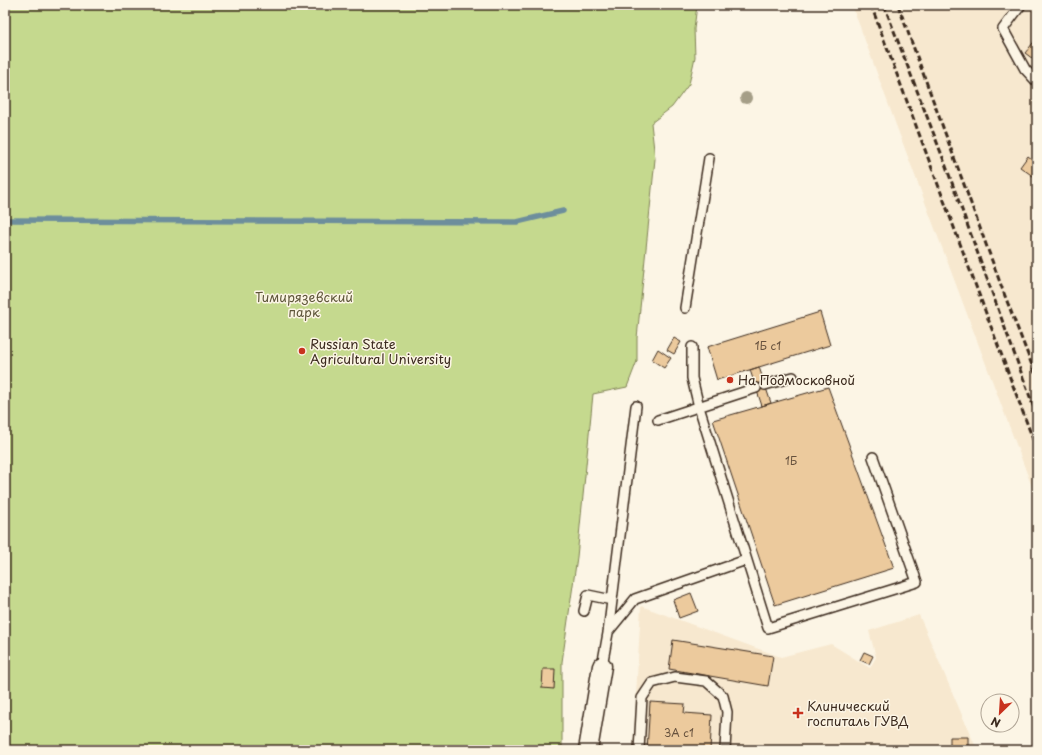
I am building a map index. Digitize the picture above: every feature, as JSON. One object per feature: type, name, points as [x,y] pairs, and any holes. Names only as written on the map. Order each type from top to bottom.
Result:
[{"type":"street","points":[[588,750],[602,666]]},
{"type":"lane","points":[[1021,5],[1002,29],[1026,69],[1037,82]]},
{"type":"lane","points":[[685,308],[709,158]]},
{"type":"lane","points":[[692,347],[692,378],[699,407],[768,628],[917,582],[873,457]]},
{"type":"lane","points":[[765,385],[793,377]]},
{"type":"lane","points":[[658,420],[756,388]]},
{"type":"lane","points":[[602,666],[608,633],[636,406]]},
{"type":"lane","points":[[608,633],[636,599],[746,560]]},
{"type":"lane","points":[[584,611],[588,595],[612,600]]},
{"type":"lane","points":[[639,750],[642,698],[652,683],[675,677],[706,681],[723,696],[727,712],[725,750]]},
{"type":"shaded area","points":[[852,5],[1037,5],[1037,500],[896,125]]},
{"type":"shaded area","name":"Клинический госпиталь ГУВД","points":[[641,606],[781,657],[831,644],[870,668],[876,657],[869,631],[919,615],[977,750],[633,750]]},
{"type":"green space","name":"Тимирязевский парк","points":[[5,5],[697,5],[694,29],[695,57],[689,84],[672,107],[651,123],[655,159],[637,338],[637,361],[627,387],[593,394],[577,557],[562,662],[562,750],[5,750]]},
{"type":"building","points":[[1037,38],[1037,62],[1025,53]]},
{"type":"building","points":[[1028,156],[1037,163],[1037,179],[1020,167]]},
{"type":"building","points":[[820,312],[830,345],[717,380],[707,347]]},
{"type":"building","points":[[674,338],[681,342],[674,354],[667,350]]},
{"type":"building","points":[[658,349],[671,358],[664,368],[652,360]]},
{"type":"building","points":[[759,367],[771,403],[762,406],[750,370]]},
{"type":"building","points":[[828,387],[894,568],[775,605],[713,420]]},
{"type":"building","points":[[691,593],[698,611],[679,618],[673,600]]},
{"type":"building","points":[[673,640],[773,656],[768,686],[669,669]]},
{"type":"building","points":[[864,652],[873,656],[869,664],[860,660]]},
{"type":"building","points":[[543,669],[555,669],[554,689],[542,688]]},
{"type":"building","points":[[650,702],[685,704],[684,713],[712,715],[710,750],[647,750]]},
{"type":"building","points":[[950,737],[968,737],[968,750],[950,750]]},
{"type":"waterway","points":[[5,220],[517,222],[563,211]]},
{"type":"railway","points":[[871,5],[1037,450]]},
{"type":"railway","points":[[884,5],[943,158],[1037,416]]},
{"type":"railway","points":[[898,5],[1005,296],[1037,378]]},
{"type":"place","name":"Russian State Agricultural University","points":[[302,351]]},
{"type":"place","name":"На Подмосковной","points":[[730,380]]},
{"type":"place","name":"Клинический госпиталь ГУВД","points":[[798,713]]}]
